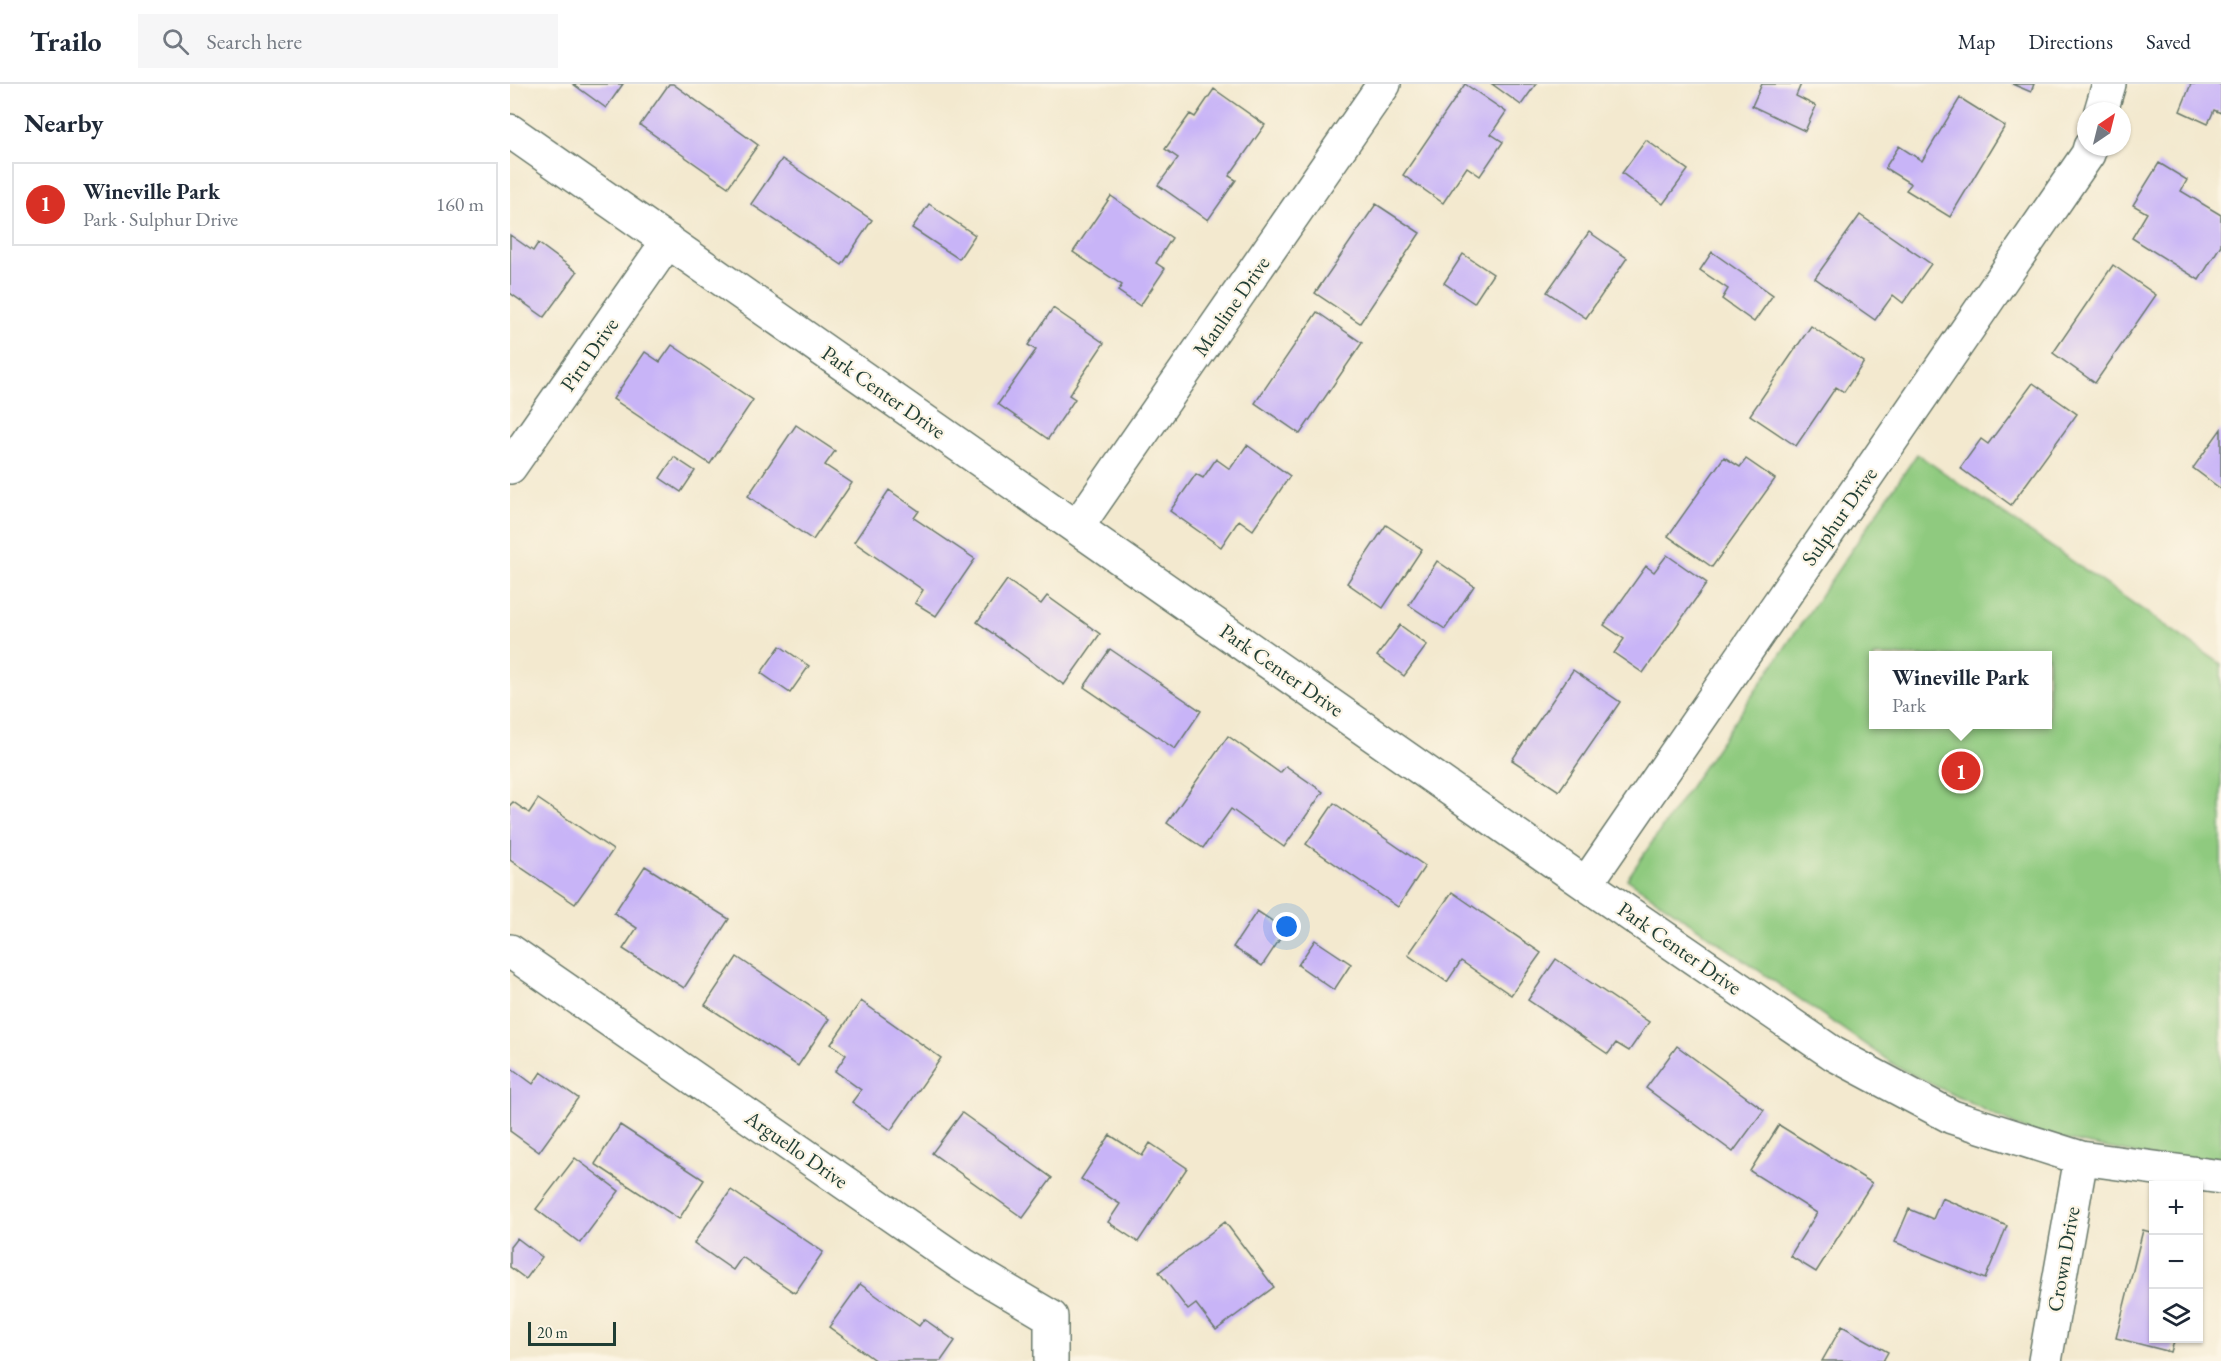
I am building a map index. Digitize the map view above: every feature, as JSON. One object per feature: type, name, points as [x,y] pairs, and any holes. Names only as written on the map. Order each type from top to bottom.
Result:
[{"type":"street","name":"Manline Drive","points":[[1077,527],[1384,84]]},
{"type":"street","points":[[2104,102],[2109,84]]},
{"type":"street","name":"Park Center Drive","points":[[510,131],[1586,884],[1834,1054],[1952,1117],[2081,1158],[2221,1178]]},
{"type":"street","name":"Sulphur Drive","points":[[1586,884],[2085,156]]},
{"type":"street","name":"Piru Drive","points":[[510,467],[668,241]]},
{"type":"street","name":"Arguello Drive","points":[[510,951],[965,1266],[1051,1317],[1051,1361]]},
{"type":"street","name":"Crown Drive","points":[[2044,1361],[2081,1158]]},
{"type":"green space","points":[[1917,454],[2221,664],[2221,1158],[2157,1158],[2031,1133],[1899,1068],[1627,879]]},
{"type":"building","points":[[573,84],[623,84],[606,108]]},
{"type":"building","points":[[669,84],[673,84],[758,145],[728,187],[640,125]]},
{"type":"building","points":[[1465,84],[1506,112],[1491,134],[1503,142],[1480,176],[1467,167],[1443,203],[1403,175]]},
{"type":"building","points":[[1492,84],[1536,84],[1521,105]]},
{"type":"building","points":[[1762,84],[1801,84],[1796,96],[1816,106],[1805,131],[1752,106]]},
{"type":"building","points":[[2012,84],[2034,84],[2031,92]]},
{"type":"building","points":[[2191,84],[2221,84],[2221,113],[2214,110],[2208,124],[2180,111]]},
{"type":"building","points":[[1214,89],[1265,125],[1229,176],[1236,180],[1208,220],[1158,185],[1178,158],[1165,149],[1190,114],[1195,117]]},
{"type":"building","points":[[1960,98],[2005,126],[1950,217],[1906,190],[1911,184],[1885,168],[1899,146],[1922,161]]},
{"type":"building","points":[[1646,140],[1688,170],[1663,204],[1622,173]]},
{"type":"building","points":[[782,159],[872,220],[842,265],[751,204]]},
{"type":"building","points":[[2159,163],[2187,180],[2181,191],[2221,215],[2221,245],[2199,280],[2132,238],[2147,213],[2133,205]]},
{"type":"building","points":[[1111,196],[1172,238],[1156,263],[1165,269],[1140,306],[1118,291],[1122,285],[1073,252]]},
{"type":"building","points":[[929,204],[975,235],[959,259],[912,228]]},
{"type":"building","points":[[1376,204],[1420,233],[1360,323],[1315,293]]},
{"type":"building","points":[[1860,215],[1931,264],[1903,303],[1893,295],[1875,320],[1815,278]]},
{"type":"building","points":[[1589,232],[1627,258],[1586,318],[1547,292]]},
{"type":"building","points":[[510,235],[533,251],[538,243],[577,272],[544,317],[510,293]]},
{"type":"building","points":[[1712,252],[1773,295],[1754,322],[1722,299],[1728,289],[1700,270]]},
{"type":"building","points":[[1463,254],[1493,274],[1474,303],[1444,283]]},
{"type":"building","points":[[2113,265],[2156,295],[2095,383],[2053,353]]},
{"type":"building","points":[[1053,308],[1104,343],[1069,395],[1075,399],[1048,439],[998,404],[1036,350],[1028,345]]},
{"type":"building","points":[[1317,312],[1362,343],[1300,434],[1255,403]]},
{"type":"building","points":[[1811,326],[1864,362],[1844,392],[1836,387],[1796,446],[1750,415]]},
{"type":"building","points":[[672,345],[753,400],[710,464],[613,399],[645,352],[660,362]]},
{"type":"building","points":[[2033,383],[2077,414],[2011,505],[1960,468],[1981,439],[1988,444]]},
{"type":"building","points":[[796,425],[835,451],[825,465],[852,483],[813,540],[748,496]]},
{"type":"building","points":[[2221,429],[2221,489],[2193,468]]},
{"type":"building","points":[[1247,445],[1290,476],[1253,530],[1239,520],[1221,547],[1170,511],[1196,474],[1203,478],[1216,459],[1230,469]]},
{"type":"building","points":[[674,457],[695,471],[681,492],[660,478]]},
{"type":"building","points":[[1724,457],[1740,467],[1746,459],[1775,479],[1712,567],[1668,536]]},
{"type":"building","points":[[889,490],[919,511],[914,518],[975,559],[936,616],[915,603],[923,590],[854,542]]},
{"type":"building","points":[[1386,525],[1422,549],[1383,608],[1347,583]]},
{"type":"building","points":[[1667,555],[1707,583],[1643,673],[1614,653],[1624,639],[1604,625],[1646,566],[1654,572]]},
{"type":"building","points":[[1437,561],[1474,586],[1445,629],[1409,605]]},
{"type":"building","points":[[1007,580],[1041,604],[1047,596],[1100,634],[1064,685],[977,622]]},
{"type":"building","points":[[1400,625],[1427,645],[1404,676],[1377,656]]},
{"type":"building","points":[[780,646],[809,666],[790,693],[761,673]]},
{"type":"building","points":[[1110,649],[1201,711],[1175,749],[1084,687]]},
{"type":"building","points":[[1573,670],[1620,702],[1559,791],[1512,760]]},
{"type":"building","points":[[1228,736],[1280,773],[1286,766],[1323,792],[1284,847],[1231,809],[1203,848],[1167,823]]},
{"type":"building","points":[[538,799],[613,850],[575,904],[510,860],[510,805],[513,802],[529,813]]},
{"type":"building","points":[[1334,803],[1425,866],[1398,907],[1306,844]]},
{"type":"building","points":[[645,866],[729,919],[684,988],[623,949],[637,928],[614,913]]},
{"type":"building","points":[[1452,892],[1541,953],[1511,995],[1461,961],[1447,982],[1408,955]]},
{"type":"building","points":[[1257,911],[1286,930],[1262,966],[1233,947]]},
{"type":"building","points":[[1315,940],[1351,964],[1334,990],[1298,965]]},
{"type":"building","points":[[737,957],[829,1019],[798,1066],[705,1005]]},
{"type":"building","points":[[1556,959],[1649,1022],[1629,1051],[1616,1043],[1608,1054],[1528,1000]]},
{"type":"building","points":[[861,1001],[941,1058],[891,1130],[852,1102],[861,1090],[835,1071],[846,1055],[831,1044]]},
{"type":"building","points":[[1677,1046],[1764,1110],[1733,1152],[1646,1088]]},
{"type":"building","points":[[510,1067],[533,1084],[541,1072],[578,1098],[539,1152],[510,1131]]},
{"type":"building","points":[[962,1113],[1052,1178],[1023,1218],[932,1153]]},
{"type":"building","points":[[620,1125],[704,1180],[679,1219],[595,1164]]},
{"type":"building","points":[[1779,1125],[1872,1183],[1816,1272],[1790,1256],[1817,1213],[1750,1171]]},
{"type":"building","points":[[1110,1135],[1142,1156],[1150,1143],[1187,1168],[1138,1242],[1108,1222],[1120,1204],[1081,1179]]},
{"type":"building","points":[[575,1158],[619,1191],[580,1243],[536,1209]]},
{"type":"building","points":[[731,1190],[823,1252],[795,1293],[742,1257],[733,1270],[694,1243]]},
{"type":"building","points":[[1942,1198],[2007,1226],[1985,1279],[1895,1242],[1909,1209],[1933,1219]]},
{"type":"building","points":[[1225,1222],[1274,1287],[1216,1330],[1196,1304],[1188,1310],[1159,1272]]},
{"type":"building","points":[[2143,1230],[2149,1232],[2149,1343],[2174,1343],[2171,1352],[2116,1338]]},
{"type":"building","points":[[517,1238],[542,1257],[526,1279],[510,1267],[510,1247]]},
{"type":"building","points":[[860,1284],[919,1326],[924,1319],[955,1341],[941,1361],[876,1361],[829,1327]]},
{"type":"building","points":[[1842,1326],[1888,1352],[1883,1361],[1822,1361]]},
{"type":"place","name":"Wineville Park","points":[[1961,771]]}]
